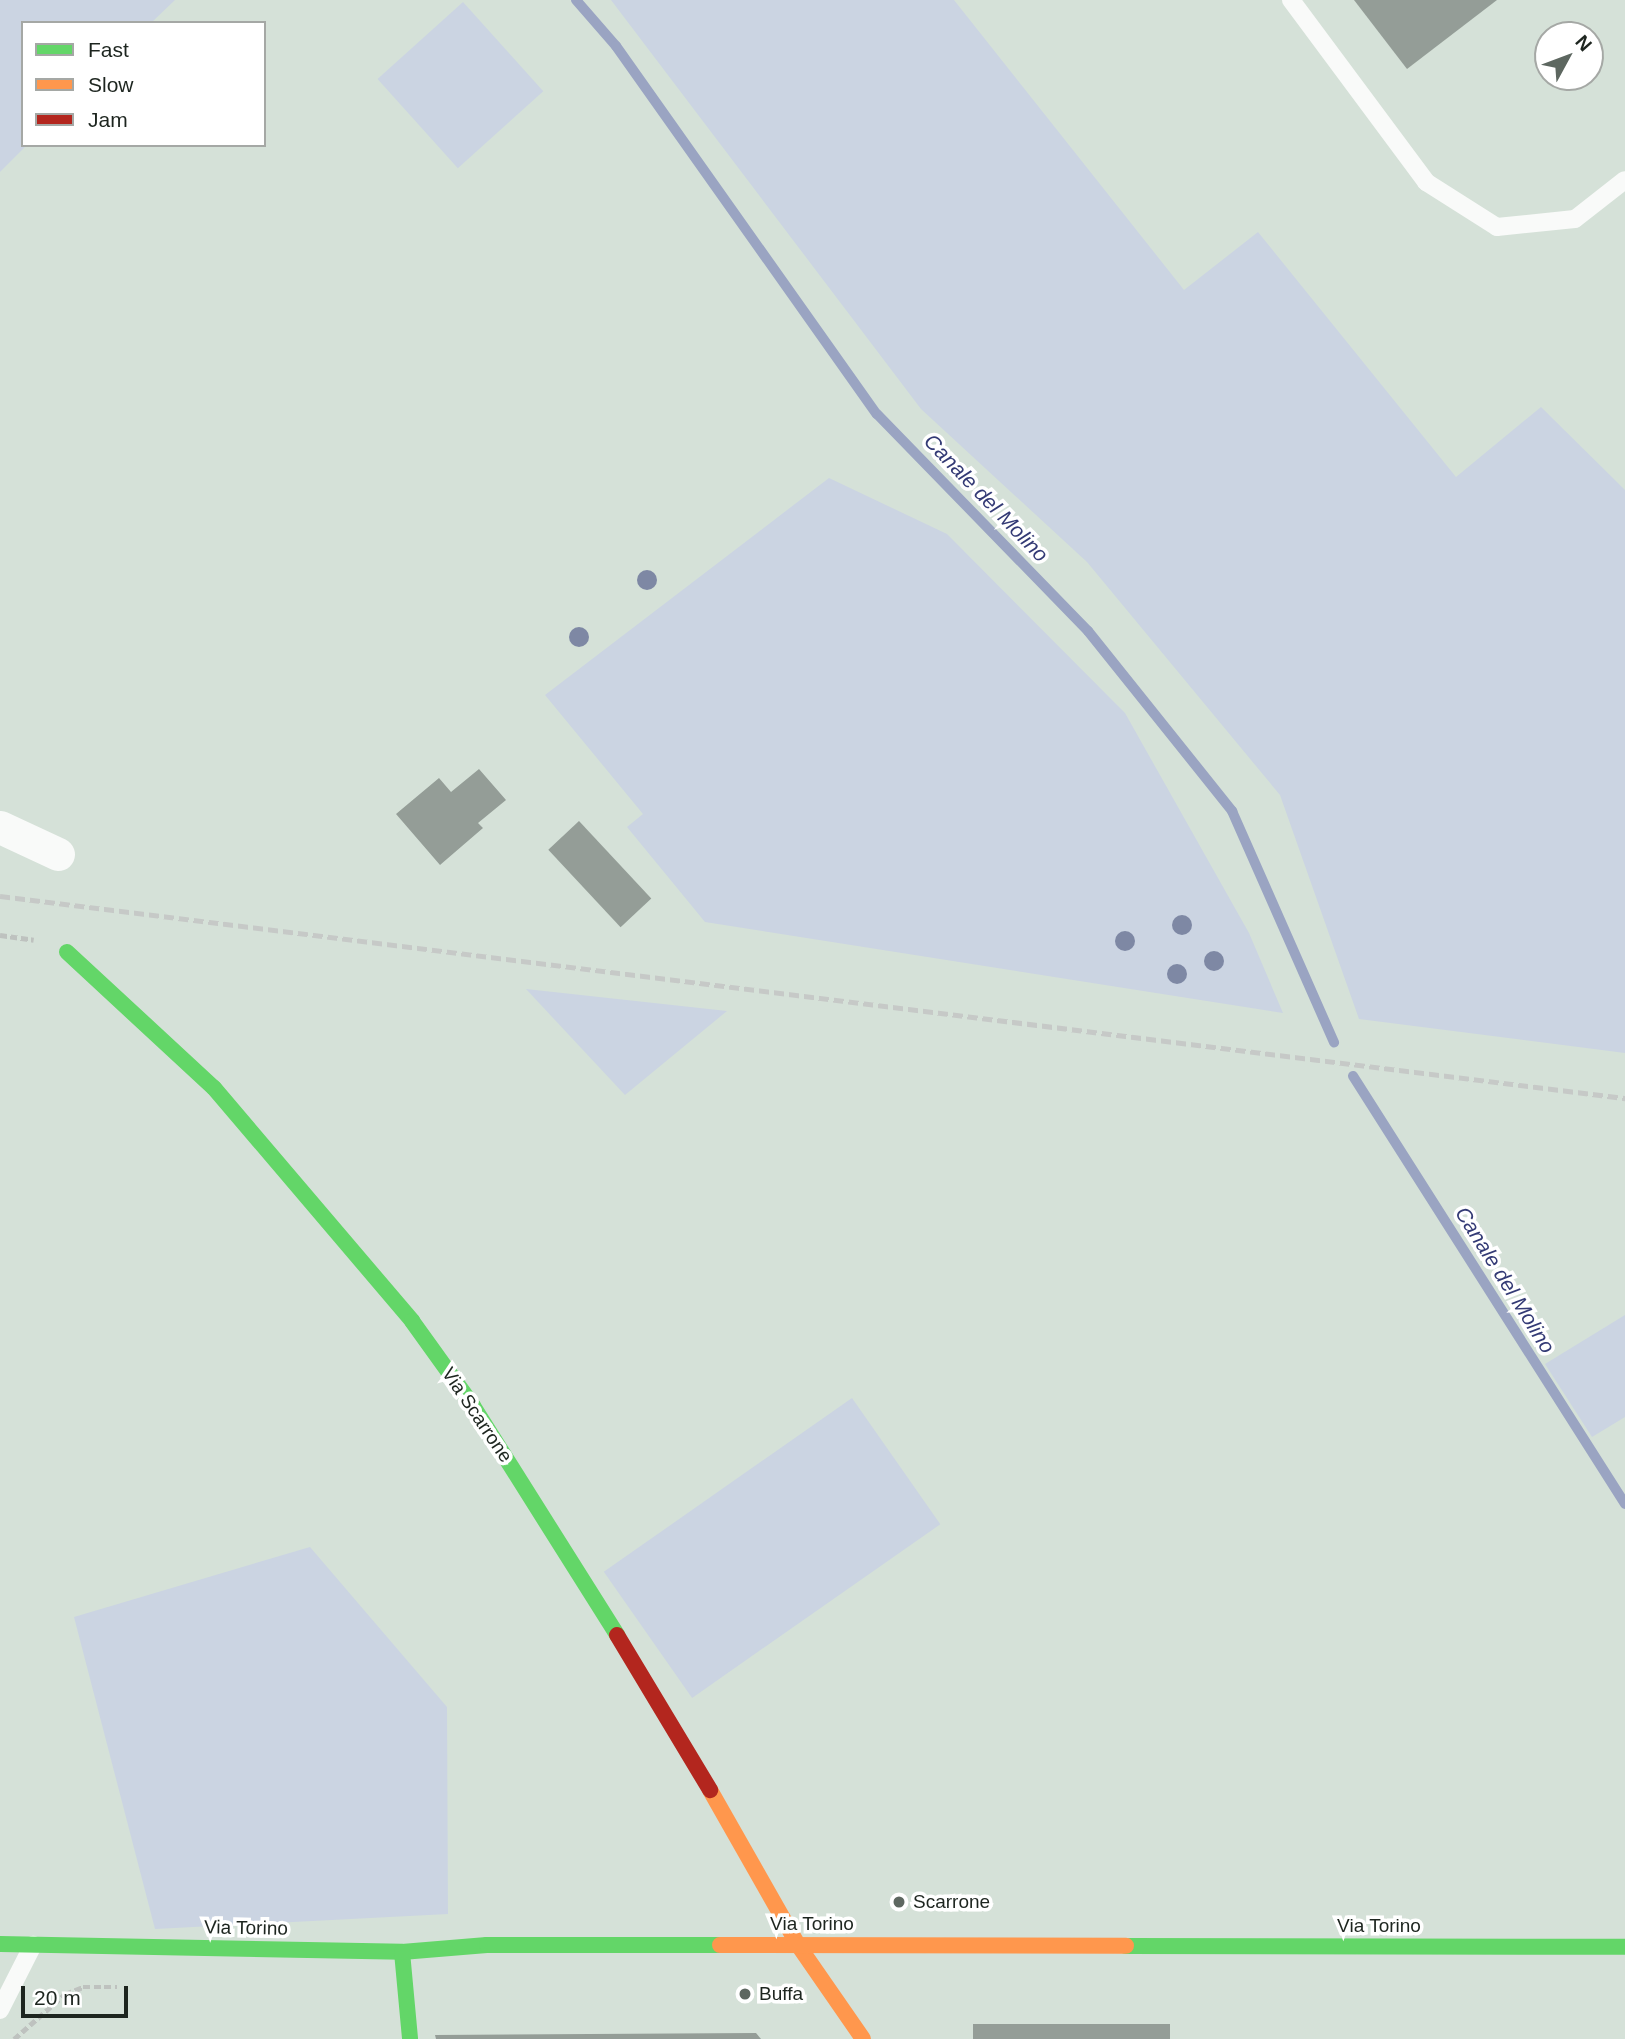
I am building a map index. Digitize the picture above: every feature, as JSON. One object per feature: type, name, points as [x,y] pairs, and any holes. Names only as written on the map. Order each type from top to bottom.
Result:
[{"type":"main road","name":"Via Scarrone","points":[[67,952],[214,1088],[412,1321],[473,1406],[671,1722],[797,1945],[863,2039]]},
{"type":"main road","name":"Via Torino","points":[[0,1944],[402,1952],[486,1945],[1625,1947]]},
{"type":"main road","points":[[402,1952],[410,2039]]},
{"type":"street","points":[[0,827],[58,854]]},
{"type":"lane","points":[[1291,0],[1426,181],[1497,227],[1575,219],[1625,180]]},
{"type":"lane","points":[[0,2010],[33,1945]]},
{"type":"path","points":[[14,2039],[65,1994],[83,1987],[125,1987]]},
{"type":"shaded area","points":[[0,0],[175,0],[153,21],[21,21],[21,147],[25,147],[0,172]]},
{"type":"shaded area","points":[[611,0],[954,0],[1184,290],[1258,232],[1456,477],[1541,407],[1625,490],[1625,1053],[1359,1019],[1280,795],[1087,562],[921,409]]},
{"type":"shaded area","points":[[463,2],[543,91],[458,168],[378,79]]},
{"type":"shaded area","points":[[829,478],[947,534],[1125,713],[1249,933],[1283,1013],[705,922],[627,827],[643,814],[545,695]]},
{"type":"shaded area","points":[[526,989],[727,1011],[625,1095]]},
{"type":"shaded area","points":[[1625,1315],[1625,1417],[1592,1437],[1545,1364]]},
{"type":"shaded area","points":[[852,1398],[940,1524],[692,1698],[604,1572]]},
{"type":"shaded area","points":[[310,1547],[447,1707],[448,1914],[155,1929],[74,1617]]},
{"type":"building","points":[[1354,0],[1497,0],[1407,69]]},
{"type":"building","points":[[479,769],[506,800],[478,823],[483,828],[440,865],[396,814],[439,778],[451,792]]},
{"type":"building","points":[[579,821],[651,899],[621,927],[548,850]]},
{"type":"building","points":[[973,2024],[1170,2024],[1170,2039],[973,2039]]},
{"type":"building","points":[[756,2033],[761,2039],[436,2039],[435,2035]]},
{"type":"waterway","name":"Canale del Molino","points":[[576,0],[616,46],[877,414],[1088,631],[1232,811],[1334,1042]]},
{"type":"waterway","name":"Canale del Molino","points":[[1353,1076],[1625,1504]]},
{"type":"railway","points":[[0,896],[1625,1098]]},
{"type":"traffic: fast","points":[[67,952],[214,1088],[412,1321],[473,1406],[617,1635]]},
{"type":"traffic: fast","points":[[0,1944],[402,1952],[487,1945],[720,1945]]},
{"type":"traffic: fast","points":[[1126,1946],[1625,1947]]},
{"type":"traffic: fast","points":[[402,1952],[410,2039]]},
{"type":"traffic: slow","points":[[710,1790],[798,1945],[863,2039]]},
{"type":"traffic: slow","points":[[720,1945],[1126,1946]]},
{"type":"traffic: jam","points":[[617,1635],[710,1790]]},
{"type":"place","name":"Scarrone","points":[[899,1902]]},
{"type":"place","name":"Buffa","points":[[745,1994]]}]
